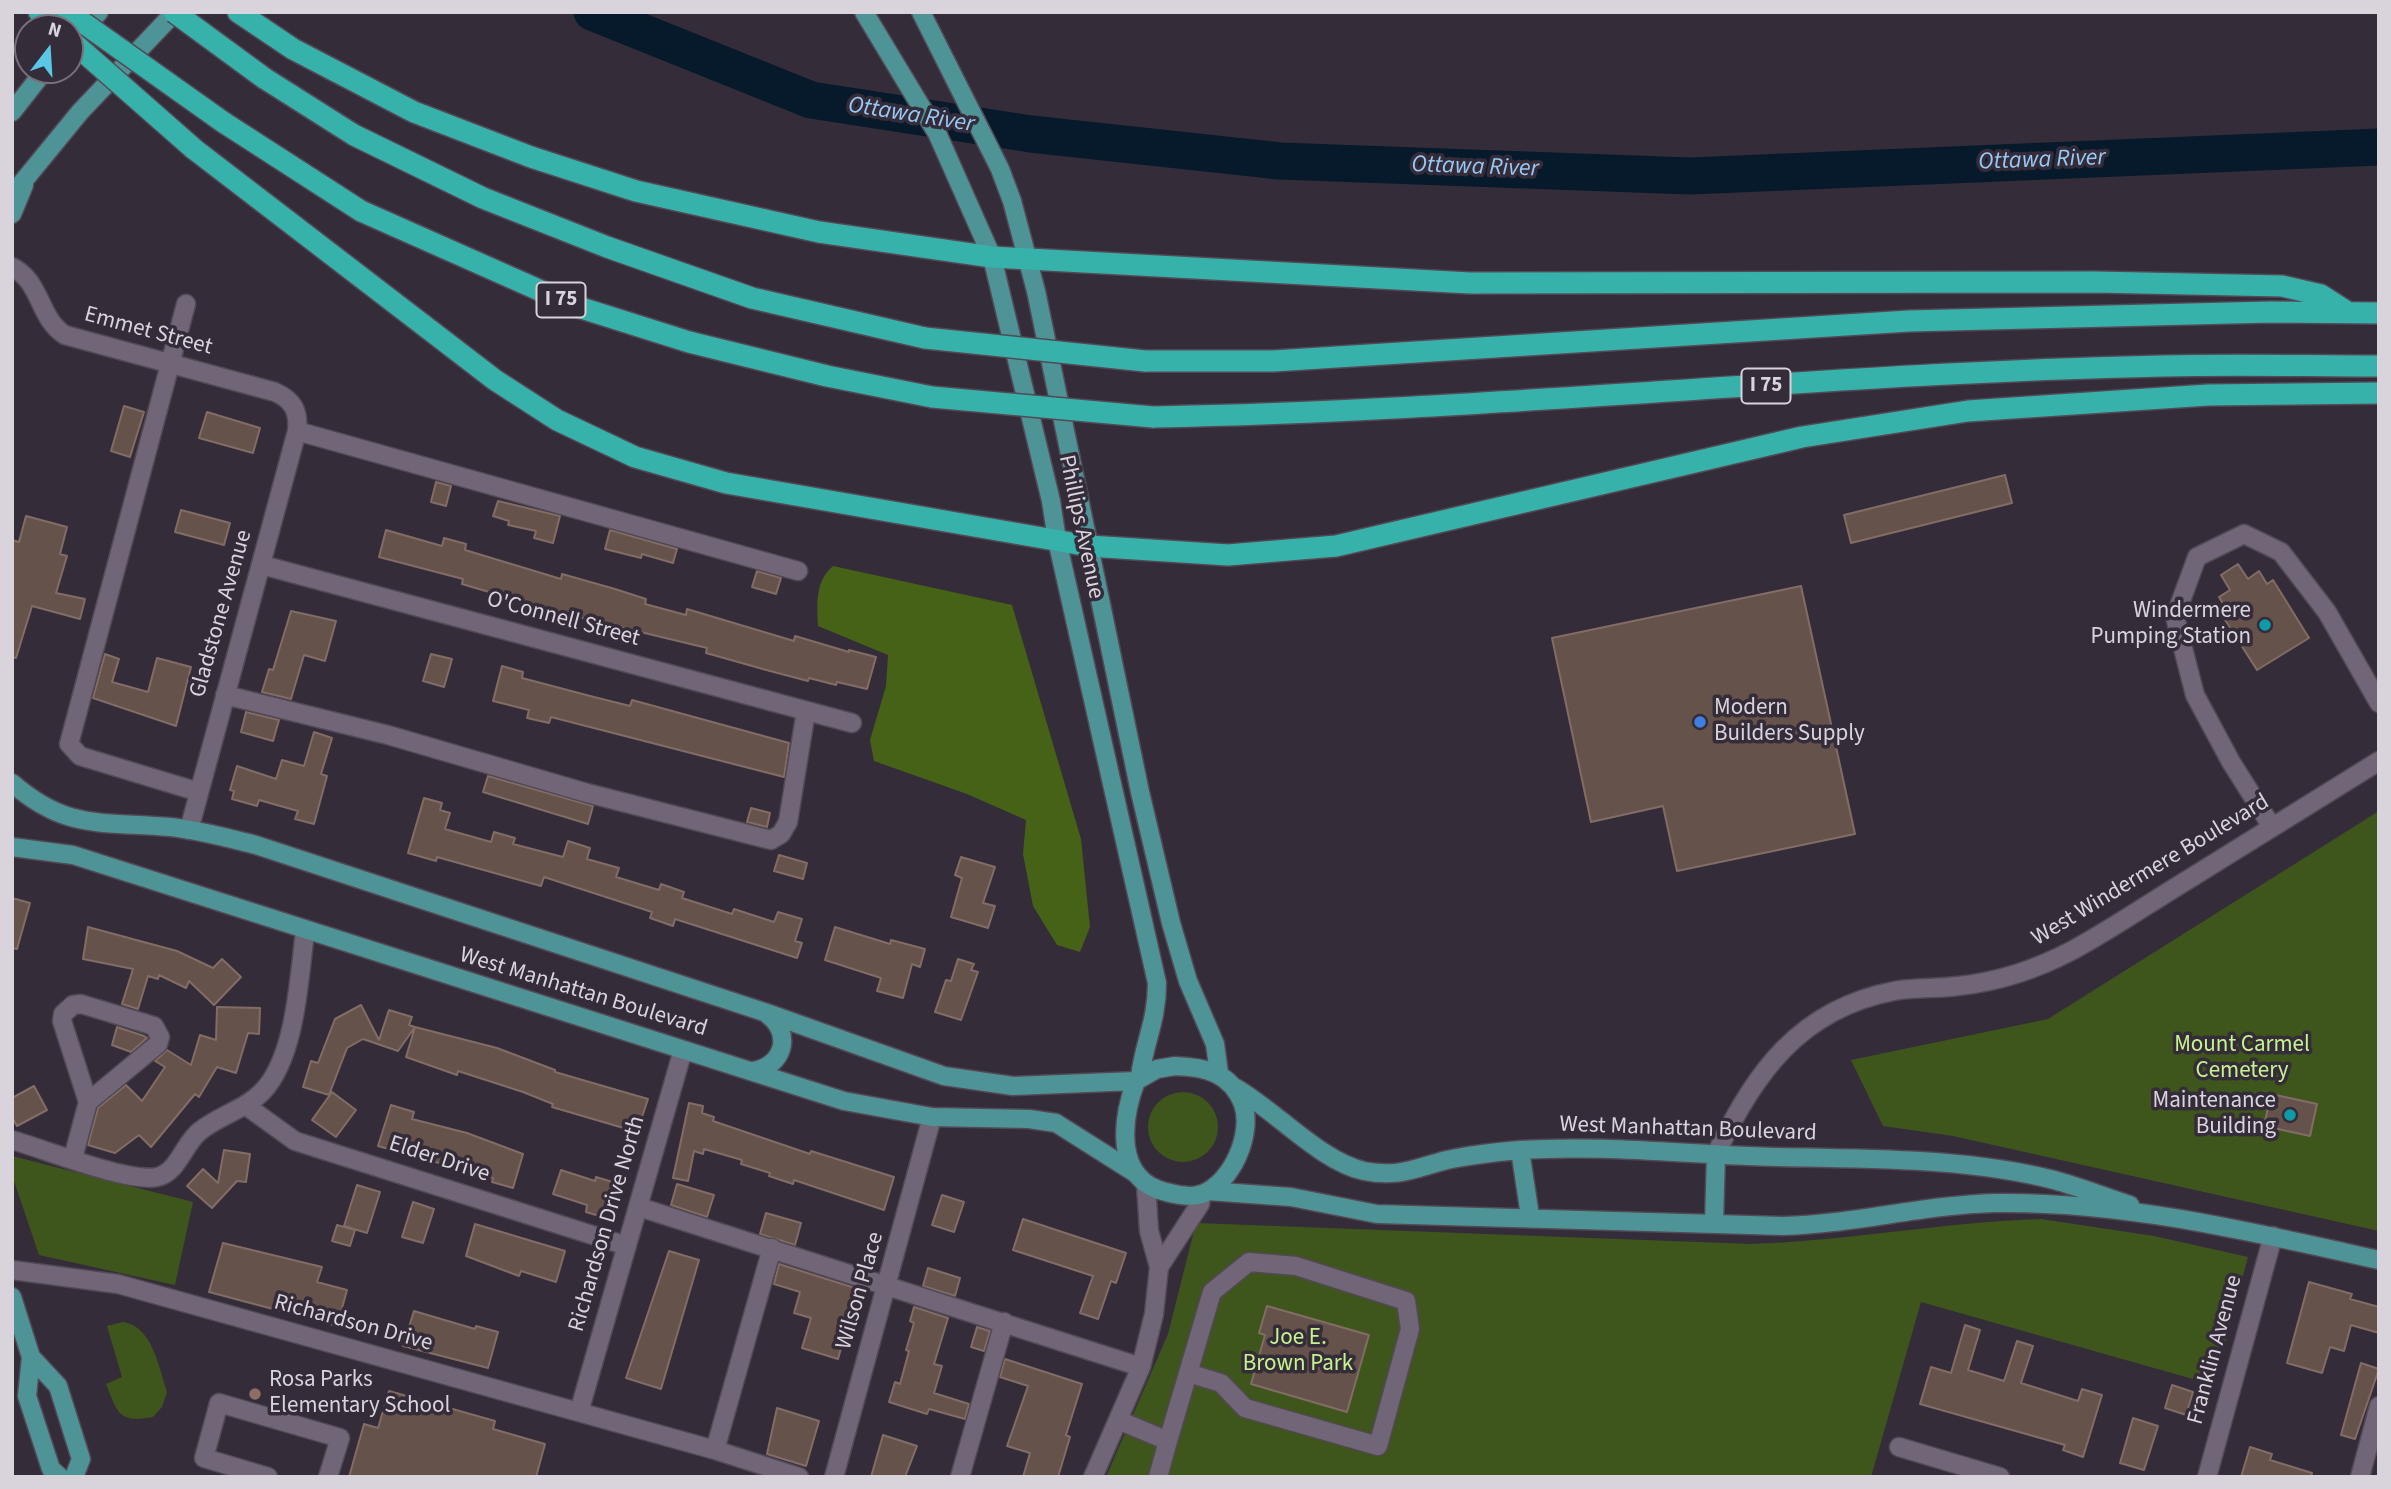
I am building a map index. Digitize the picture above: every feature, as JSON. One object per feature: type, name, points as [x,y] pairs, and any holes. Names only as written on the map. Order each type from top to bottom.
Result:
[{"type":"highway","name":"I 75","points":[[68,12],[223,122],[361,211],[575,306],[690,342],[827,376],[932,397],[1153,417],[1322,414],[1837,381],[2137,367],[2379,366]]},
{"type":"highway","points":[[175,12],[264,78],[355,135],[483,198],[607,247],[752,299],[925,338],[1145,361],[1301,359],[1909,321],[2346,311],[2379,313]]},
{"type":"highway","points":[[238,12],[293,49],[414,112],[531,157],[636,191],[819,232],[992,257],[1470,283],[2095,282],[2282,286],[2321,295],[2346,311]]},
{"type":"highway","points":[[84,53],[194,149],[495,380],[557,420],[635,457],[726,483],[1088,546],[1228,555],[1336,546],[1802,437],[1968,411],[2208,395],[2379,393]]},
{"type":"main road","points":[[84,27],[99,12]]},
{"type":"main road","points":[[12,195],[80,112],[175,12]]},
{"type":"main road","name":"Phillips Avenue","points":[[864,12],[937,133],[966,193],[992,257],[1051,501],[1057,540],[1157,983],[1157,1010],[1142,1055],[1138,1079]]},
{"type":"main road","points":[[921,12],[999,169],[1012,201],[1036,291],[1088,546],[1171,923],[1188,981],[1215,1044],[1219,1073]]},
{"type":"main road","points":[[12,112],[34,84]]},
{"type":"main road","points":[[12,214],[26,180]]},
{"type":"main road","name":"West Manhattan Boulevard","points":[[12,783],[41,806],[62,816],[188,830],[313,862],[767,1013],[944,1076],[1013,1086],[1138,1079]]},
{"type":"main road","name":"West Manhattan Boulevard","points":[[12,847],[48,849],[74,855],[305,932],[753,1070],[844,1101],[932,1117],[1028,1119],[1056,1123],[1141,1179]]},
{"type":"main road","points":[[753,1070],[772,1064],[782,1048],[781,1028],[767,1013]]},
{"type":"main road","points":[[1175,1066],[1196,1066],[1219,1073],[1236,1088],[1244,1108],[1247,1130],[1242,1148],[1220,1179],[1205,1192],[1175,1195],[1141,1179],[1124,1134],[1125,1116],[1138,1079],[1175,1066]]},
{"type":"main road","name":"West Manhattan Boulevard","points":[[1236,1088],[1265,1105],[1340,1162],[1362,1170],[1410,1173],[1446,1160],[1520,1150],[1880,1160],[1988,1168],[2054,1180],[2160,1215]]},
{"type":"main road","points":[[1520,1150],[1530,1216]]},
{"type":"main road","points":[[1714,1224],[1716,1154]]},
{"type":"main road","name":"West Manhattan Boulevard","points":[[1205,1192],[1292,1197],[1370,1214],[1530,1216],[1714,1224],[1814,1225],[1924,1209],[1994,1203],[2160,1215],[2273,1236],[2379,1260]]},
{"type":"main road","points":[[12,1297],[32,1357],[58,1386],[81,1459],[74,1477]]},
{"type":"main road","points":[[32,1357],[27,1396],[51,1469],[60,1477]]},
{"type":"street","name":"Emmet Street","points":[[12,267],[34,284],[47,318],[54,328],[65,335],[275,392],[292,402],[297,411]]},
{"type":"street","points":[[186,303],[69,744],[80,756],[199,792]]},
{"type":"street","name":"Gladstone Avenue","points":[[188,830],[297,431],[297,411]]},
{"type":"street","points":[[297,431],[798,571]]},
{"type":"street","points":[[2272,827],[2231,762],[2195,695],[2175,617],[2197,557],[2244,534],[2281,552],[2327,612],[2379,703]]},
{"type":"street","name":"O'Connell Street","points":[[262,565],[852,723]]},
{"type":"street","points":[[225,695],[388,735],[587,793],[771,840],[781,834],[788,822],[806,711]]},
{"type":"street","name":"West Windermere Boulevard","points":[[1716,1154],[1738,1108],[1757,1078],[1791,1041],[1814,1023],[1865,999],[1894,991],[1958,986],[2032,969],[2084,943],[2379,761]]},
{"type":"street","points":[[12,1140],[133,1175],[158,1177],[169,1172],[200,1131],[263,1091],[276,1072],[293,1016],[305,932]]},
{"type":"street","points":[[73,1158],[88,1102],[62,1021],[67,1009],[81,1004],[154,1026],[160,1037],[158,1044],[88,1102]]},
{"type":"street","name":"Richardson Drive North","points":[[579,1412],[683,1050]]},
{"type":"street","name":"Elder Drive","points":[[244,1105],[295,1140],[627,1246]]},
{"type":"street","name":"Wilson Place","points":[[834,1477],[932,1117]]},
{"type":"street","points":[[1093,1477],[1141,1367],[1154,1314],[1159,1267],[1149,1231],[1141,1179]]},
{"type":"street","points":[[1159,1267],[1205,1192]]},
{"type":"street","points":[[639,1207],[1141,1367]]},
{"type":"street","name":"Franklin Avenue","points":[[2207,1477],[2273,1236]]},
{"type":"street","points":[[715,1450],[772,1248]]},
{"type":"street","points":[[1158,1477],[1168,1441],[1188,1373],[1212,1292],[1249,1262],[1296,1266],[1406,1301],[1410,1329],[1378,1446],[1245,1408],[1221,1383],[1188,1373]]},
{"type":"street","name":"Richardson Drive","points":[[12,1270],[118,1284],[715,1450],[799,1477]]},
{"type":"street","points":[[960,1477],[1004,1322]]},
{"type":"street","points":[[268,1477],[204,1458],[219,1404],[340,1437],[328,1477]]},
{"type":"street","points":[[2360,1477],[2378,1410]]},
{"type":"street","points":[[1118,1420],[1168,1441]]},
{"type":"street","points":[[1899,1447],[2000,1477]]},
{"type":"green space","points":[[833,566],[1012,605],[1081,839],[1090,927],[1080,952],[1057,945],[1033,906],[1023,854],[1026,820],[967,794],[874,761],[870,740],[886,686],[888,655],[818,626],[820,586]]},
{"type":"green space","name":"Mount Carmel Cemetery","points":[[2379,811],[2379,1231],[1953,1136],[1883,1126],[1851,1060],[2048,1019]]},
{"type":"green space","points":[[1183,1092],[1202,1098],[1212,1108],[1218,1127],[1212,1146],[1202,1156],[1183,1162],[1164,1156],[1154,1146],[1148,1127],[1154,1108],[1164,1098]]},
{"type":"green space","points":[[12,1156],[193,1202],[175,1285],[39,1255],[12,1175]]},
{"type":"green space","name":"Joe E. Brown Park","points":[[2041,1219],[2154,1236],[2248,1257],[2214,1385],[1921,1302],[1871,1477],[1106,1477],[1168,1334],[1196,1223],[1750,1244]]},
{"type":"green space","points":[[123,1322],[133,1325],[148,1340],[167,1392],[162,1407],[153,1417],[133,1419],[121,1414],[106,1384],[122,1377],[107,1326]]},
{"type":"building","points":[[124,406],[144,412],[130,457],[111,451]]},
{"type":"building","points":[[207,412],[260,428],[253,453],[199,438]]},
{"type":"building","points":[[2005,475],[2012,503],[1851,543],[1844,515]]},
{"type":"building","points":[[436,482],[451,486],[446,506],[431,502]]},
{"type":"building","points":[[498,501],[560,516],[553,543],[534,538],[536,531],[508,525],[509,521],[493,516]]},
{"type":"building","points":[[181,510],[230,523],[224,545],[175,532]]},
{"type":"building","points":[[26,516],[67,527],[60,554],[67,556],[56,593],[85,599],[80,619],[32,606],[16,658],[12,657],[12,540],[19,542]]},
{"type":"building","points":[[386,530],[442,546],[444,538],[466,544],[465,550],[561,579],[562,574],[615,589],[646,599],[645,604],[686,615],[687,609],[794,641],[795,636],[876,657],[867,689],[809,678],[808,681],[770,671],[706,653],[707,648],[553,611],[462,584],[463,579],[379,557]]},
{"type":"building","points":[[610,530],[677,549],[673,563],[642,554],[641,558],[605,549]]},
{"type":"building","name":"Windermere Pumping Station","points":[[2238,564],[2248,579],[2259,571],[2267,584],[2273,580],[2309,638],[2257,670],[2220,612],[2226,609],[2219,597],[2230,590],[2221,575]]},
{"type":"building","points":[[757,571],[781,578],[776,594],[752,587]]},
{"type":"building","name":"Modern Builders Supply","points":[[1801,586],[1855,834],[1677,871],[1663,806],[1591,822],[1552,638]]},
{"type":"building","points":[[291,611],[336,621],[325,661],[304,655],[291,699],[262,692],[269,669],[273,670]]},
{"type":"building","points":[[105,654],[119,659],[112,682],[148,692],[157,658],[191,667],[176,726],[93,698]]},
{"type":"building","points":[[431,654],[452,659],[444,687],[423,681]]},
{"type":"building","points":[[502,666],[523,672],[522,678],[630,706],[632,700],[789,743],[784,777],[551,717],[549,723],[527,718],[529,710],[493,701]]},
{"type":"building","points":[[246,712],[279,720],[273,741],[241,732]]},
{"type":"building","points":[[314,732],[332,738],[321,774],[327,776],[314,824],[295,819],[298,811],[259,800],[257,806],[232,799],[234,791],[230,790],[237,766],[276,779],[282,760],[304,766]]},
{"type":"building","points":[[488,776],[593,806],[588,824],[483,792]]},
{"type":"building","points":[[424,798],[442,803],[440,810],[450,813],[445,829],[491,842],[494,832],[515,838],[513,844],[563,857],[568,841],[590,848],[587,859],[619,868],[616,877],[659,890],[661,884],[684,892],[682,898],[732,914],[734,909],[774,922],[778,912],[802,919],[795,941],[802,943],[797,958],[675,919],[673,926],[650,918],[652,912],[544,877],[541,886],[437,857],[436,861],[408,853]]},
{"type":"building","points":[[751,808],[770,813],[767,827],[747,822]]},
{"type":"building","points":[[779,855],[807,863],[803,879],[774,871]]},
{"type":"building","points":[[961,857],[995,867],[983,903],[995,906],[988,928],[951,917],[962,878],[955,875]]},
{"type":"building","points":[[12,898],[30,903],[17,949],[12,948]]},
{"type":"building","points":[[88,927],[177,951],[213,968],[222,959],[241,977],[214,1005],[189,981],[186,988],[159,975],[158,979],[148,976],[138,1009],[122,1004],[133,969],[83,959]]},
{"type":"building","points":[[835,927],[890,944],[891,940],[925,949],[920,967],[912,964],[903,998],[877,991],[881,978],[825,960]]},
{"type":"building","points":[[958,959],[974,964],[971,970],[978,972],[961,1020],[935,1012],[946,980],[951,981]]},
{"type":"building","points":[[361,1005],[379,1040],[389,1010],[412,1017],[409,1025],[415,1027],[398,1051],[363,1039],[347,1048],[329,1095],[303,1087],[311,1061],[318,1063],[335,1019]]},
{"type":"building","points":[[217,1007],[260,1008],[259,1034],[248,1033],[236,1073],[217,1067],[199,1097],[195,1094],[151,1147],[139,1135],[115,1153],[88,1145],[98,1108],[126,1085],[142,1101],[165,1067],[155,1061],[167,1050],[191,1065],[200,1035],[216,1040]]},
{"type":"building","points":[[117,1027],[147,1038],[131,1052],[112,1045]]},
{"type":"building","points":[[415,1027],[497,1048],[555,1072],[648,1099],[637,1132],[552,1107],[553,1104],[523,1092],[458,1071],[457,1075],[406,1057]]},
{"type":"building","points":[[34,1086],[47,1110],[17,1126],[12,1117],[12,1098]]},
{"type":"building","points":[[332,1092],[356,1110],[336,1137],[312,1120]]},
{"type":"building","name":"Maintenance Building","points":[[2271,1094],[2317,1104],[2310,1136],[2264,1126]]},
{"type":"building","points":[[689,1103],[703,1106],[702,1113],[714,1117],[713,1121],[810,1154],[811,1151],[894,1177],[884,1210],[794,1180],[793,1184],[769,1176],[770,1173],[741,1164],[742,1160],[704,1149],[703,1154],[694,1151],[688,1181],[673,1178]]},
{"type":"building","points":[[391,1105],[414,1112],[412,1119],[467,1133],[523,1154],[513,1188],[492,1182],[493,1178],[378,1146]]},
{"type":"building","points":[[224,1150],[250,1154],[246,1182],[237,1181],[212,1208],[187,1186],[203,1169],[218,1183]]},
{"type":"building","points":[[561,1170],[595,1181],[596,1177],[616,1183],[606,1218],[586,1212],[587,1205],[553,1194]]},
{"type":"building","points":[[677,1184],[714,1195],[707,1217],[671,1205]]},
{"type":"building","points":[[357,1185],[380,1192],[367,1233],[344,1226]]},
{"type":"building","points":[[942,1195],[964,1202],[954,1232],[932,1225]]},
{"type":"building","points":[[413,1202],[434,1209],[423,1243],[402,1237]]},
{"type":"building","points":[[766,1213],[801,1223],[795,1245],[760,1234]]},
{"type":"building","points":[[1023,1219],[1126,1253],[1116,1283],[1111,1281],[1098,1319],[1080,1313],[1093,1276],[1013,1250]]},
{"type":"building","points":[[475,1224],[565,1251],[556,1282],[521,1271],[519,1276],[466,1256]]},
{"type":"building","points":[[337,1225],[355,1230],[350,1246],[332,1241]]},
{"type":"building","points":[[223,1243],[322,1267],[317,1282],[347,1290],[337,1326],[209,1292]]},
{"type":"building","points":[[669,1251],[699,1260],[661,1389],[626,1378]]},
{"type":"building","points":[[779,1264],[858,1289],[838,1359],[802,1348],[811,1318],[794,1313],[800,1292],[774,1284]]},
{"type":"building","points":[[928,1268],[960,1278],[955,1296],[923,1286]]},
{"type":"building","points":[[2309,1282],[2352,1294],[2350,1299],[2379,1307],[2379,1333],[2351,1325],[2344,1351],[2330,1347],[2322,1373],[2287,1363]]},
{"type":"building","points":[[1267,1306],[1369,1335],[1347,1412],[1251,1384],[1265,1335],[1259,1333]]},
{"type":"building","points":[[914,1307],[948,1318],[934,1364],[942,1366],[934,1393],[969,1404],[965,1419],[929,1409],[927,1414],[889,1402],[895,1382],[900,1384],[909,1351],[906,1350],[914,1323],[910,1321]]},
{"type":"building","points":[[414,1311],[475,1329],[476,1326],[498,1332],[488,1368],[403,1346]]},
{"type":"building","points":[[1965,1325],[1980,1330],[1968,1370],[2004,1381],[2017,1341],[2033,1346],[2021,1383],[2078,1401],[2082,1389],[2102,1395],[2083,1457],[2063,1450],[2065,1445],[1920,1404],[1931,1367],[1951,1373]]},
{"type":"building","points":[[977,1327],[990,1331],[984,1351],[971,1347]]},
{"type":"building","points":[[1005,1359],[1082,1384],[1066,1435],[1070,1437],[1058,1477],[1023,1477],[1030,1453],[1007,1446],[1028,1386],[1000,1377]]},
{"type":"building","points":[[2361,1363],[2379,1369],[2355,1439],[2341,1435]]},
{"type":"building","points":[[2172,1385],[2193,1392],[2186,1415],[2165,1408]]},
{"type":"building","points":[[389,1391],[495,1421],[493,1429],[545,1444],[536,1477],[349,1477],[364,1424],[378,1428]]},
{"type":"building","points":[[777,1408],[819,1421],[806,1466],[767,1454]]},
{"type":"building","points":[[2133,1418],[2158,1426],[2144,1470],[2120,1463]]},
{"type":"building","points":[[883,1435],[917,1446],[905,1477],[871,1477]]},
{"type":"building","points":[[2250,1447],[2272,1454],[2270,1460],[2312,1473],[2311,1477],[2241,1477]]},
{"type":"waterway","name":"Ottawa River","points":[[592,12],[811,100],[1031,134],[1280,161],[1690,176],[2379,147]]},
{"type":"place","name":"Windermere Pumping Station","points":[[2265,625]]},
{"type":"place","name":"Modern Builders Supply","points":[[1700,722]]},
{"type":"place","name":"Maintenance Building","points":[[2290,1115]]},
{"type":"place","name":"Rosa Parks Elementary School","points":[[255,1394]]}]
